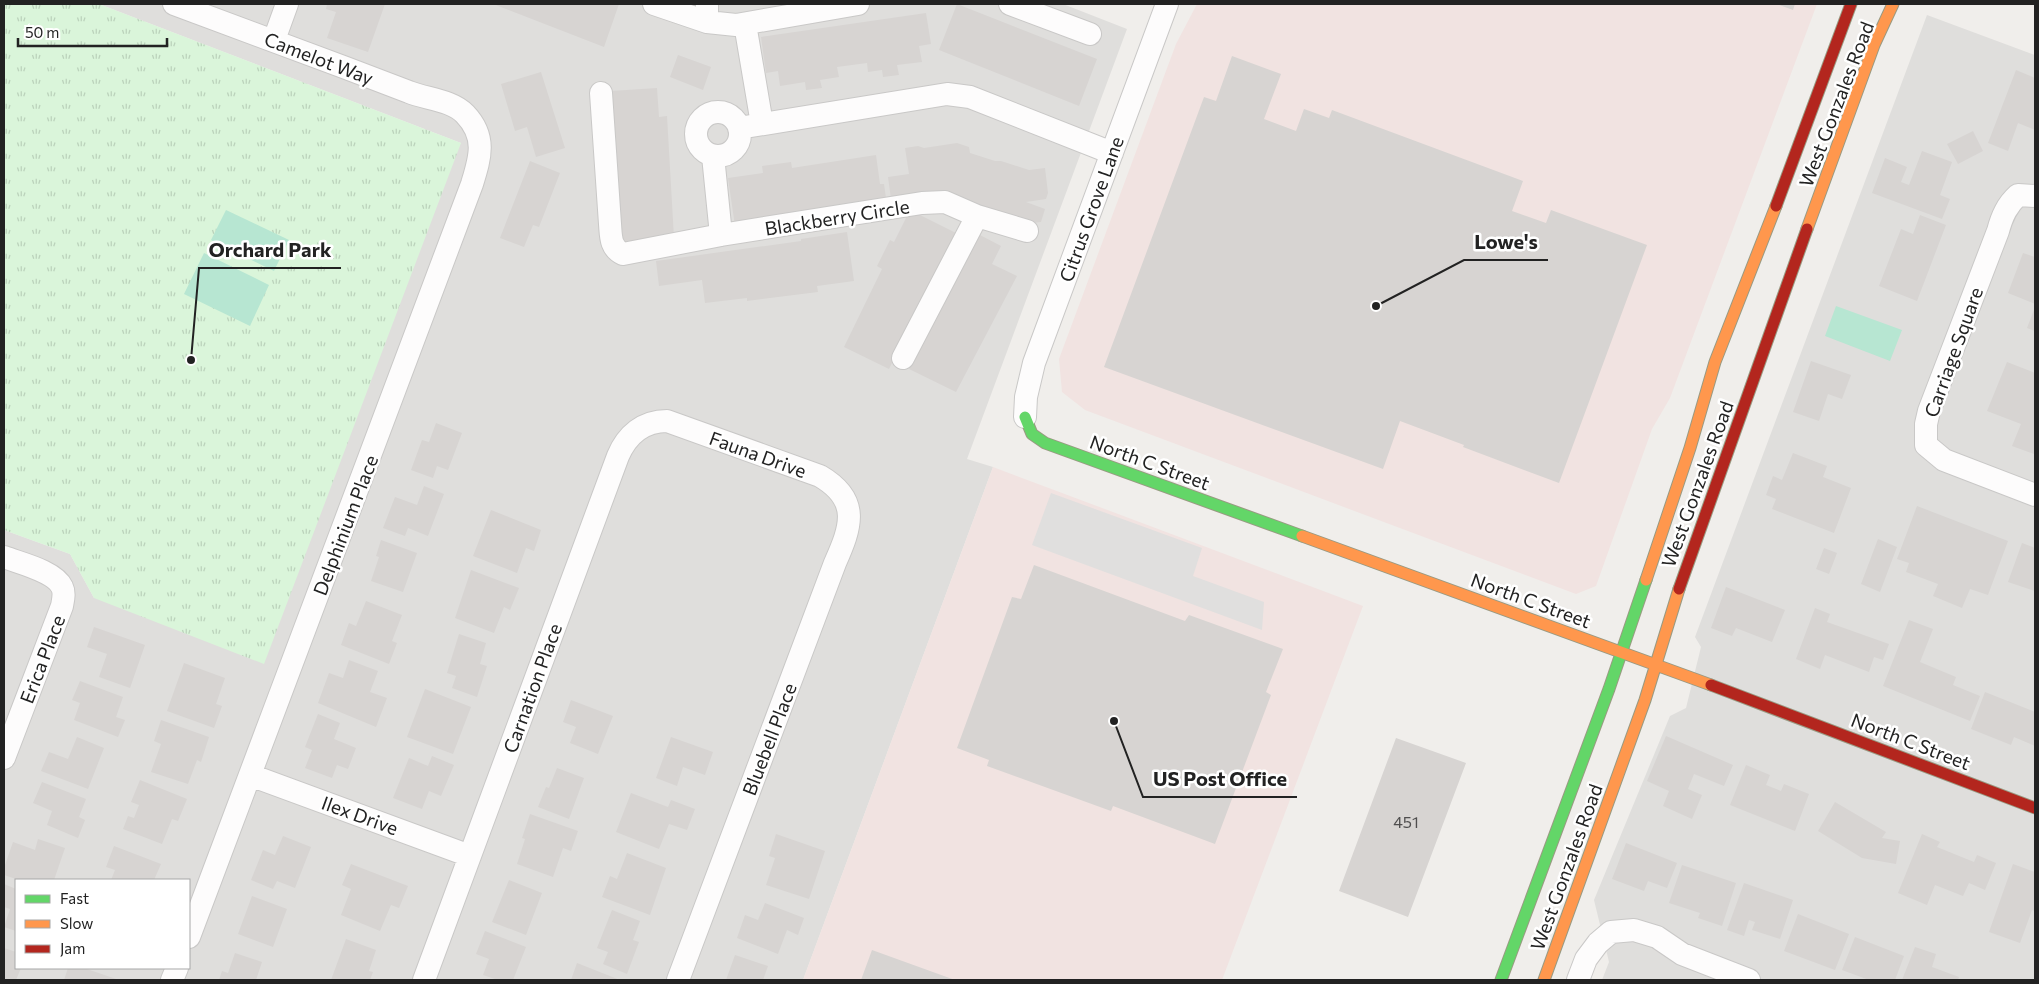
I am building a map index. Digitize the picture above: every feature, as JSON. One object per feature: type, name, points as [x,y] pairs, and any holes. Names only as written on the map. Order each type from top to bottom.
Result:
[{"type":"main road","name":"West Gonzales Road","points":[[1501,980],[1609,689],[1690,448],[1715,362],[1764,250],[1851,4]]},
{"type":"main road","name":"West Gonzales Road","points":[[1544,980],[1646,700],[1663,636],[1792,259],[1874,45],[1893,4]]},
{"type":"main road","name":"North C Street","points":[[1025,417],[1032,434],[1045,443],[1655,666],[1781,710],[2035,808]]},
{"type":"street","name":"Camelot Way","points":[[174,4],[274,40],[413,94],[454,106],[464,112]]},
{"type":"street","points":[[274,40],[286,4]]},
{"type":"street","points":[[654,4],[707,13],[736,26],[858,4]]},
{"type":"street","points":[[1010,4],[1090,34]]},
{"type":"street","name":"Citrus Grove Lane","points":[[1025,417],[1026,397],[1034,363],[1168,4]]},
{"type":"street","points":[[745,24],[762,124]]},
{"type":"street","name":"Blackberry Circle","points":[[601,93],[610,224],[613,245],[615,250],[622,254],[721,235],[945,202],[977,216],[1027,231]]},
{"type":"street","points":[[739,128],[947,94],[970,97],[1112,152]]},
{"type":"street","name":"Delphinium Place","points":[[190,934],[472,184],[480,158],[481,145],[472,123],[464,112]]},
{"type":"street","points":[[717,112],[730,117],[739,128],[738,143],[728,154],[713,156],[701,149],[697,143],[696,129],[704,117],[717,112]]},
{"type":"street","points":[[713,156],[721,235]]},
{"type":"street","name":"Carriage Square","points":[[2035,196],[2018,195],[2011,202],[2002,217],[1929,411],[1926,424],[1926,445],[1944,460],[2035,494]]},
{"type":"street","points":[[903,358],[977,216]]},
{"type":"street","name":"Fauna Drive","points":[[667,421],[820,476],[834,484],[843,497]]},
{"type":"street","name":"Carnation Place","points":[[424,980],[623,444],[639,428],[648,423],[667,421]]},
{"type":"street","name":"Bluebell Place","points":[[678,980],[835,563],[847,536],[850,521],[848,508],[843,497]]},
{"type":"street","name":"Erica Place","points":[[4,557],[55,578],[62,587],[64,594],[62,606],[4,758]]},
{"type":"street","name":"Ilex Drive","points":[[250,775],[470,856]]},
{"type":"street","points":[[1578,980],[1586,958],[1598,943],[1611,932],[1634,930],[1657,937],[1682,954],[1749,980]]},
{"type":"shaded area","points":[[99,4],[1063,4],[1127,29],[967,459],[993,467],[803,980],[4,980],[4,530],[70,554],[94,598],[461,143]]},
{"type":"shaded area","points":[[1197,4],[1817,4],[1670,398],[1652,429],[1596,586],[1576,594],[1085,410],[1062,392],[1059,359],[1176,44]]},
{"type":"shaded area","points":[[1927,15],[2035,55],[2035,980],[1602,980],[1609,962],[1594,900],[1670,716],[1686,708],[1701,647],[1695,637]]},
{"type":"shaded area","points":[[993,467],[1363,606],[1222,980],[803,980]]},
{"type":"shaded area","points":[[1051,493],[1202,548],[1193,576],[1264,602],[1262,630],[1032,545]]},
{"type":"green space","points":[[4,4],[99,4],[461,143],[264,664],[94,598],[70,554],[4,530]]},
{"type":"green space","points":[[226,210],[289,240],[274,271],[211,240]]},
{"type":"green space","points":[[204,253],[269,285],[250,326],[184,294]]},
{"type":"green space","points":[[1836,306],[1902,330],[1890,361],[1825,336]]},
{"type":"building","points":[[327,4],[385,4],[368,52],[327,38],[336,12],[326,9]]},
{"type":"building","points":[[493,4],[619,4],[604,47]]},
{"type":"building","points":[[957,4],[1097,59],[1079,106],[939,50]]},
{"type":"building","points":[[1777,4],[1795,4],[1793,10]]},
{"type":"building","points":[[926,13],[931,44],[919,46],[922,62],[897,65],[899,75],[883,77],[882,70],[868,72],[867,63],[837,67],[839,77],[820,80],[822,88],[806,90],[805,82],[780,86],[778,71],[766,73],[761,37]]},
{"type":"building","points":[[678,55],[711,67],[703,90],[670,77]]},
{"type":"building","points":[[1232,56],[1281,74],[1264,119],[1296,131],[1304,109],[1329,118],[1332,110],[1523,181],[1512,211],[1546,223],[1551,210],[1647,245],[1559,483],[1400,421],[1383,469],[1104,367],[1204,97],[1216,101]]},
{"type":"building","points":[[2016,70],[2035,78],[2035,130],[2018,123],[2008,151],[1988,143]]},
{"type":"building","points":[[541,72],[565,148],[536,157],[527,127],[515,131],[501,84]]},
{"type":"building","points":[[657,88],[659,117],[667,116],[674,238],[621,242],[611,91]]},
{"type":"building","points":[[1973,131],[1983,151],[1958,164],[1947,144]]},
{"type":"building","points":[[957,143],[969,147],[970,153],[995,161],[1001,161],[1029,170],[1045,168],[1048,193],[1046,199],[1026,202],[1045,209],[1041,222],[1033,223],[891,199],[888,177],[909,174],[905,148],[918,146],[924,148]]},
{"type":"building","points":[[1922,151],[1952,162],[1940,195],[1950,199],[1942,219],[1872,193],[1885,158],[1907,167],[1901,182],[1909,185]]},
{"type":"building","points":[[876,155],[880,184],[884,184],[887,205],[735,226],[728,178],[763,173],[762,166],[791,162],[792,168]]},
{"type":"building","points":[[530,161],[560,173],[539,227],[533,225],[524,247],[500,238]]},
{"type":"building","points":[[910,210],[956,233],[889,369],[844,347],[882,269],[877,266],[890,240],[894,242]]},
{"type":"building","points":[[1920,215],[1946,225],[1917,301],[1879,286],[1901,229],[1913,234]]},
{"type":"building","points":[[847,232],[854,281],[817,286],[818,292],[747,301],[747,298],[705,303],[702,280],[659,286],[656,261],[801,241],[801,239]]},
{"type":"building","points":[[978,234],[1001,246],[992,264],[1017,276],[956,392],[909,369]]},
{"type":"building","points":[[2023,253],[2035,257],[2035,304],[2008,293]]},
{"type":"building","points":[[2035,307],[2035,331],[2027,328]]},
{"type":"building","points":[[1811,361],[1851,375],[1842,399],[1828,394],[1819,421],[1793,412]]},
{"type":"building","points":[[2007,362],[2035,373],[2034,454],[2012,446],[2021,424],[1987,411]]},
{"type":"building","points":[[436,423],[462,433],[448,470],[437,466],[433,478],[411,470],[422,440],[429,442]]},
{"type":"building","points":[[1793,453],[1827,466],[1823,477],[1851,488],[1834,533],[1772,509],[1776,499],[1766,495],[1773,476],[1782,480]]},
{"type":"building","points":[[424,486],[444,494],[428,536],[408,528],[405,536],[383,528],[395,497],[417,505]]},
{"type":"building","points":[[1917,506],[2008,541],[1988,595],[1970,589],[1962,608],[1933,596],[1938,584],[1906,572],[1909,563],[1897,559]]},
{"type":"building","points":[[491,510],[541,530],[534,551],[526,548],[517,573],[473,556]]},
{"type":"building","points":[[1878,539],[1897,547],[1880,592],[1861,584]]},
{"type":"building","points":[[381,540],[417,553],[403,592],[371,581],[379,557],[376,556]]},
{"type":"building","points":[[2022,543],[2035,548],[2035,591],[2008,582]]},
{"type":"building","points":[[1824,548],[1837,553],[1829,574],[1816,569]]},
{"type":"building","points":[[1034,565],[1185,621],[1189,615],[1283,649],[1266,692],[1271,695],[1215,844],[1113,806],[1111,811],[987,766],[989,760],[957,748],[1012,597],[1021,599]]},
{"type":"building","points":[[471,570],[519,588],[510,610],[504,607],[494,633],[455,618]]},
{"type":"building","points":[[1726,587],[1785,610],[1772,642],[1736,628],[1732,636],[1711,628]]},
{"type":"building","points":[[366,601],[402,615],[392,641],[397,643],[389,664],[341,645],[349,623],[356,626]]},
{"type":"building","points":[[1815,608],[1830,614],[1827,622],[1889,644],[1883,660],[1874,657],[1869,672],[1825,655],[1820,669],[1796,659]]},
{"type":"building","points":[[1909,620],[1933,629],[1920,662],[1956,677],[1953,685],[1980,696],[1970,721],[1883,686]]},
{"type":"building","points":[[94,627],[145,645],[130,688],[99,677],[107,654],[87,647]]},
{"type":"building","points":[[459,634],[486,643],[480,664],[487,666],[477,697],[452,688],[456,676],[447,673]]},
{"type":"building","points":[[349,660],[378,671],[370,692],[387,698],[376,727],[318,703],[329,673],[343,678]]},
{"type":"building","points":[[184,663],[225,678],[216,704],[222,706],[214,728],[167,711]]},
{"type":"building","points":[[80,681],[123,697],[116,717],[125,720],[118,737],[74,720],[80,703],[72,700]]},
{"type":"building","points":[[425,689],[471,707],[453,754],[407,737]]},
{"type":"building","points":[[1985,692],[2035,712],[2035,746],[2014,737],[2011,745],[1971,729]]},
{"type":"building","points":[[571,700],[613,716],[598,754],[570,743],[576,727],[563,722]]},
{"type":"building","points":[[318,714],[340,723],[334,739],[356,748],[348,769],[337,765],[332,778],[305,768],[312,750],[305,747]]},
{"type":"building","points":[[161,720],[209,737],[201,762],[197,760],[188,784],[151,772],[161,744],[154,741]]},
{"type":"building","points":[[1666,736],[1733,765],[1724,786],[1694,774],[1688,789],[1702,795],[1692,819],[1663,806],[1669,791],[1647,781]]},
{"type":"building","points":[[77,737],[104,748],[88,789],[41,771],[49,752],[68,759]]},
{"type":"building","points":[[671,737],[713,752],[705,775],[683,767],[677,786],[656,778]]},
{"type":"building","points":[[1396,738],[1466,763],[1408,917],[1339,891]]},
{"type":"building","points":[[432,756],[454,765],[441,796],[429,791],[422,809],[393,798],[409,758],[428,766]]},
{"type":"building","points":[[1746,765],[1770,775],[1766,785],[1781,791],[1784,784],[1809,794],[1795,831],[1730,805]]},
{"type":"building","points":[[557,768],[584,778],[569,819],[538,807],[546,787],[549,788]]},
{"type":"building","points":[[140,780],[187,799],[178,821],[172,819],[162,844],[123,829],[128,816],[134,818],[139,805],[131,802]]},
{"type":"building","points":[[42,782],[86,799],[79,817],[85,820],[78,838],[47,825],[52,811],[33,803]]},
{"type":"building","points":[[631,793],[668,807],[671,800],[695,809],[687,830],[669,824],[659,849],[616,832]]},
{"type":"building","points":[[1835,802],[1886,832],[1882,838],[1900,841],[1896,864],[1862,858],[1818,831]]},
{"type":"building","points":[[530,814],[578,831],[571,851],[563,848],[553,877],[517,864],[525,839],[522,838]]},
{"type":"building","points":[[776,834],[825,851],[809,899],[766,885],[775,858],[769,856]]},
{"type":"building","points":[[1922,834],[1940,842],[1937,847],[1974,862],[1977,855],[1996,863],[1985,890],[1969,883],[1963,896],[1935,885],[1927,905],[1898,893]]},
{"type":"building","points":[[283,836],[311,847],[295,888],[277,881],[273,889],[251,880],[263,850],[275,855]]},
{"type":"building","points":[[38,839],[65,848],[54,879],[16,879],[4,875],[4,868],[13,842],[35,850]]},
{"type":"building","points":[[1626,843],[1677,863],[1667,888],[1648,881],[1644,891],[1612,879]]},
{"type":"building","points":[[114,846],[161,864],[154,879],[111,879],[115,870],[106,867]]},
{"type":"building","points":[[627,853],[666,868],[650,915],[602,897],[610,876],[617,879]]},
{"type":"building","points":[[351,864],[408,886],[399,908],[391,905],[380,931],[341,915],[351,889],[342,885]]},
{"type":"building","points":[[2013,864],[2035,872],[2035,911],[2032,910],[2020,943],[1989,932]]},
{"type":"building","points":[[1682,865],[1736,883],[1722,926],[1698,918],[1700,913],[1669,903]]},
{"type":"building","points":[[509,880],[542,893],[526,935],[492,922]]},
{"type":"building","points":[[1744,883],[1793,900],[1780,939],[1752,930],[1755,922],[1749,920],[1744,936],[1727,930]]},
{"type":"building","points":[[4,884],[15,889],[15,931],[4,927],[10,909],[4,907]]},
{"type":"building","points":[[252,896],[287,909],[273,947],[238,934]]},
{"type":"building","points":[[765,903],[804,918],[798,935],[787,930],[778,954],[737,938],[745,915],[758,920]]},
{"type":"building","points":[[612,910],[640,921],[633,940],[639,942],[627,974],[603,964],[608,952],[597,948]]},
{"type":"building","points":[[1798,914],[1849,934],[1835,970],[1784,951]]},
{"type":"building","points":[[485,931],[526,947],[513,980],[498,980],[483,975],[489,959],[476,954]]},
{"type":"building","points":[[1855,937],[1904,956],[1895,980],[1869,980],[1842,970]]},
{"type":"building","points":[[346,939],[376,950],[369,971],[373,972],[370,980],[331,980]]},
{"type":"building","points":[[1915,947],[1936,954],[1932,967],[1959,977],[1958,980],[1902,980]]},
{"type":"building","points":[[4,948],[15,952],[15,969],[21,969],[16,980],[4,980]]},
{"type":"building","points":[[872,950],[955,980],[861,980]]},
{"type":"building","points":[[235,953],[262,962],[256,980],[219,980],[222,971],[228,973]]},
{"type":"building","points":[[735,955],[768,966],[763,980],[726,980]]},
{"type":"building","points":[[577,963],[620,980],[571,980]]},
{"type":"building","points":[[68,969],[87,969],[119,980],[64,980]]},
{"type":"traffic: fast","points":[[1025,417],[1032,434],[1045,443],[1302,536]]},
{"type":"traffic: fast","points":[[1501,980],[1609,689],[1646,580]]},
{"type":"traffic: slow","points":[[1807,229],[1874,45],[1893,4]]},
{"type":"traffic: slow","points":[[1646,580],[1690,448],[1715,362],[1776,206]]},
{"type":"traffic: slow","points":[[1302,536],[1711,685]]},
{"type":"traffic: slow","points":[[1544,980],[1645,700],[1679,589]]},
{"type":"traffic: jam","points":[[1776,206],[1851,4]]},
{"type":"traffic: jam","points":[[1679,589],[1807,229]]},
{"type":"traffic: jam","points":[[1711,685],[2035,808]]},
{"type":"place","name":"Lowe's","points":[[1376,306]]},
{"type":"place","name":"Orchard Park","points":[[191,360]]},
{"type":"place","name":"US Post Office","points":[[1114,721]]}]
